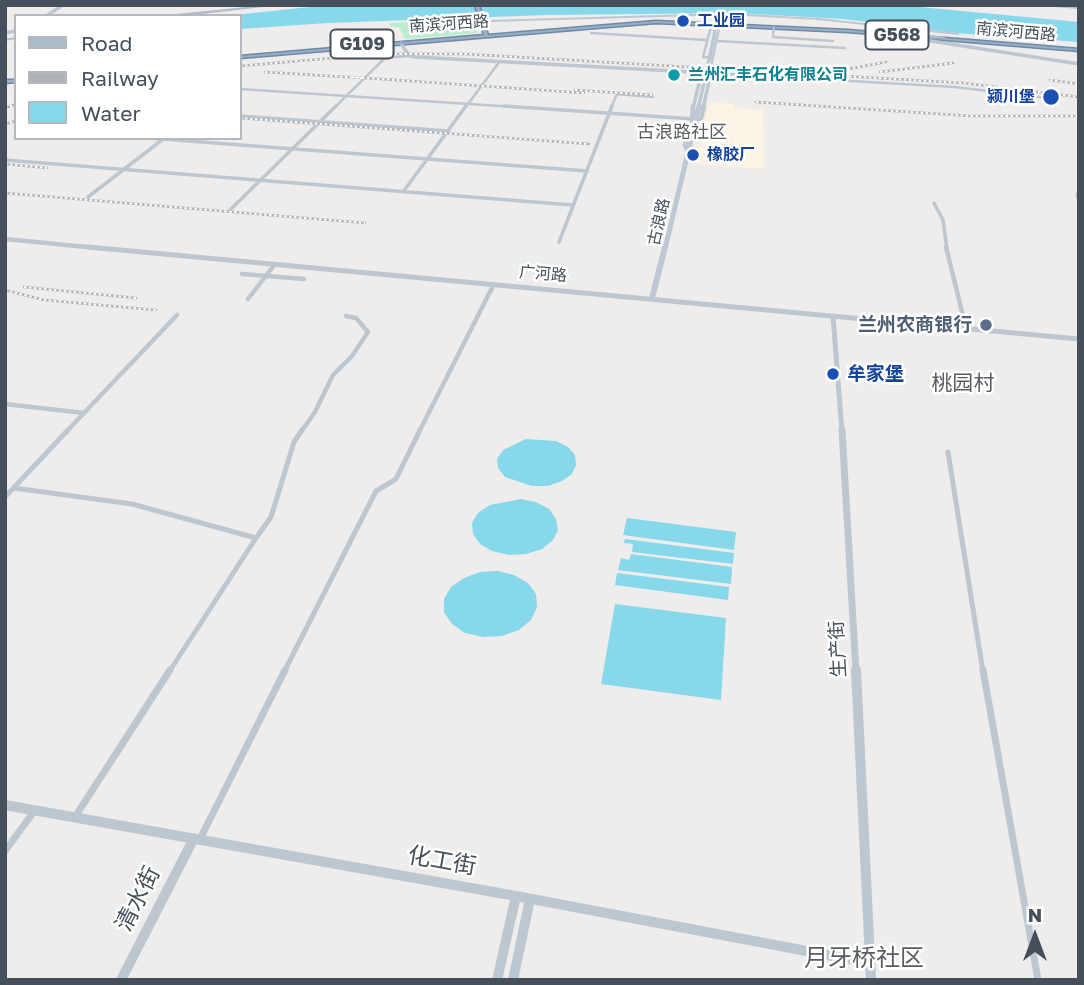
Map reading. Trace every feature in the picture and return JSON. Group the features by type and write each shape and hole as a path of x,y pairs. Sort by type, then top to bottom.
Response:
{"highway":[{"path":"477,5 486,21 486,35"},
{"name":"南滨河西路","path":"242,56 644,22 903,35 1079,50"},
{"name":"南滨河西路","path":"716,24 903,35 1079,50"},
{"name":"G109","path":"401,43 486,35"},
{"name":"南滨河西路","path":"242,56 401,43"}],"main road":[{"path":"178,14 279,5"},
{"path":"1042,5 1079,8"},
{"path":"1058,5 1079,8"},
{"path":"185,14 207,11"},
{"name":"古浪路","path":"652,298 715,39 716,24"}],"street":[{"path":"486,21 729,14 818,19 958,34"},
{"path":"713,58 703,57 706,40 716,24"},
{"path":"774,27 772,39 833,41"},
{"path":"887,32 944,38"},
{"path":"592,33 706,40"},
{"path":"903,35 1079,64"},
{"path":"711,66 715,39 845,48"},
{"path":"401,43 409,55"},
{"path":"230,210 385,58 409,55 955,87 1056,99"},
{"path":"403,192 500,61"},
{"name":"古浪路","path":"702,72 690,117 695,119 701,118 711,73"},
{"path":"242,89 695,119"},
{"path":"559,242 617,94 653,97"},
{"path":"242,116 449,131"},
{"path":"88,197 163,140"},
{"path":"177,140 587,171"},
{"path":"5,160 572,205"},
{"path":"1077,194 1079,201"},
{"path":"934,203 943,220 943,233 966,328"},
{"name":"广河路","path":"5,239 1079,339"},
{"path":"248,299 275,264"},
{"path":"242,274 304,279"},
{"path":"197,839 376,491 396,479 450,366 494,284"},
{"path":"5,497 177,315"},
{"path":"75,817 271,517 294,442 315,412 333,375 352,356 368,332 356,318 346,316"},
{"name":"生产街","path":"833,316 848,516 871,980"},
{"path":"5,404 84,413"},
{"path":"948,452 992,727 1038,980"},
{"path":"14,488 132,504 256,538"},
{"name":"化工街","path":"5,805 516,896 870,963"},
{"path":"5,851 36,810"},
{"name":"清水街","path":"121,980 197,839"},
{"path":"497,980 516,896"},
{"path":"513,980 530,899"}],"shaded area":[{"path":"709,102 734,104 735,108 763,110 764,169 695,164"}],"green space":[{"path":"474,20 477,33 405,39 399,27 391,27 389,23"}],"water":[{"path":"328,5 909,6 1079,22 1079,42 956,33 843,19 735,13 547,15 242,29 242,14"},
{"path":"526,439 556,441 568,447 575,455 576,465 572,474 548,486 532,486 505,477 498,468 497,459 503,450"},
{"path":"521,499 536,502 549,509 556,519 558,530 553,540 542,549 509,555 492,551 480,544 473,534 472,523 478,513 490,505"},
{"path":"627,518 736,532 734,550 623,535"},
{"path":"625,539 734,553 733,564 632,552 633,544 624,543"},
{"path":"631,554 732,567 731,584 618,570 621,558 629,560"},
{"path":"498,571 514,575 528,583 536,594 537,607 531,620 519,630 502,636 483,637 465,633 452,624 444,612 444,599 451,587 464,578 480,572"},
{"path":"617,573 729,587 728,600 615,585"},
{"path":"615,604 726,618 721,700 601,684"}],"railway":[{"path":"242,66 380,54 465,54 963,83 1079,97"},
{"path":"843,70 886,62"},
{"path":"880,72 953,63"},
{"path":"265,72 362,78"},
{"path":"352,77 584,93"},
{"path":"1050,80 1079,84"},
{"path":"575,90 652,95"},
{"path":"756,102 971,116 1074,116"},
{"path":"5,108 14,105"},
{"path":"242,118 589,144"},
{"path":"5,124 14,122"},
{"path":"5,164 47,168"},
{"path":"5,193 365,223"},
{"path":"24,287 136,298"},
{"path":"5,290 44,300 156,310"}],"place":[{"name":"工业园","path":"683,21"},
{"name":"兰州汇丰石化有限公司","path":"674,75"},
{"name":"颍川堡","path":"1051,97"},
{"name":"橡胶厂","path":"693,155"},
{"name":"兰州农商银行","path":"986,325"},
{"name":"牟家堡","path":"833,374"}],"district":[{"name":"古浪路社区","path":"682,132"},
{"name":"桃园村","path":"963,383"},
{"name":"月牙桥社区","path":"864,958"}]}
